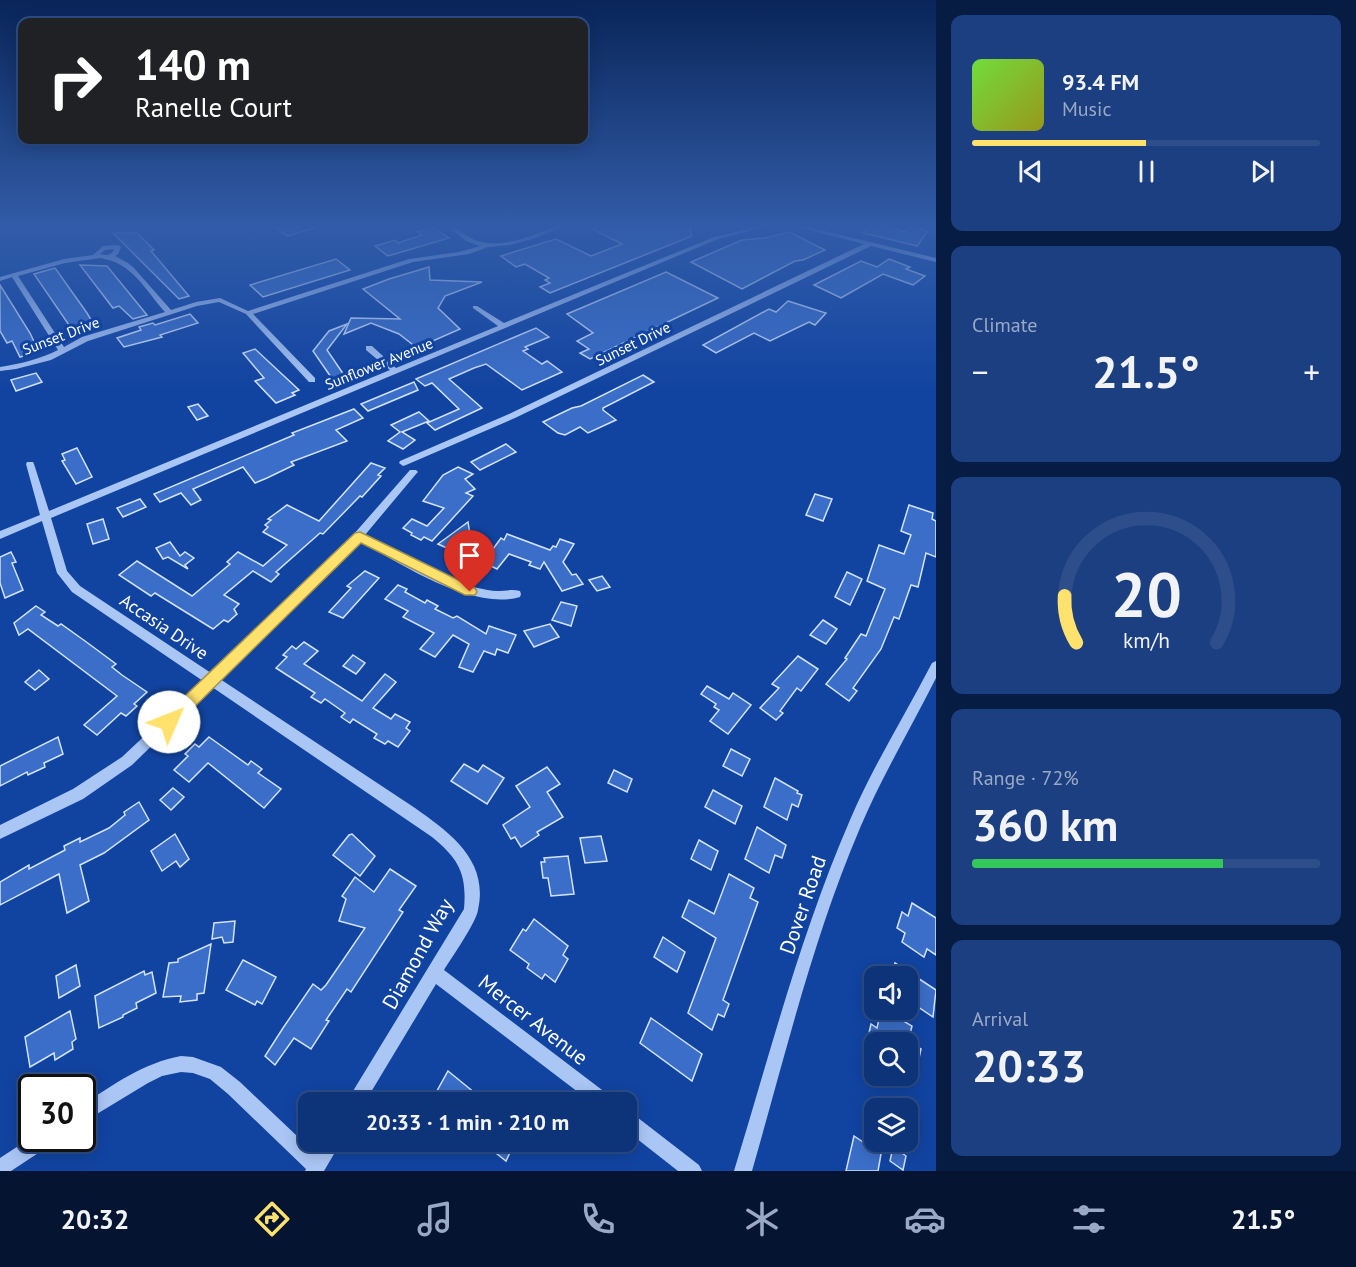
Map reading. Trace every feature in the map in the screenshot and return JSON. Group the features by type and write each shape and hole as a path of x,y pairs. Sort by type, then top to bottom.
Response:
{"street":[{"path":"17,280 63,351"},
{"path":"139,280 169,312"},
{"path":"248,313 351,280"},
{"name":"Sunflower Avenue","path":"0,535 617,280"},
{"name":"Sunset Drive","path":"403,463 512,417 796,280"},
{"name":"Sunset Drive","path":"0,369 16,367 63,351 85,339 169,312 220,300 248,313 312,380"},
{"path":"475,307 504,327"},
{"path":"369,348 396,372"},
{"name":"Accasia Drive","path":"30,464 66,580 374,789"},
{"path":"0,832 78,794 140,750 360,537 413,472"},
{"path":"360,537 463,589 488,594 516,594"},
{"name":"Dover Road","path":"743,1171 801,976 837,868 878,775 932,685 936,666"},
{"name":"Diamond Way","path":"362,1092 471,911 473,896 471,877 462,856 450,841 374,789"},
{"name":"Mercer Avenue","path":"435,973 591,1092"},
{"path":"96,1106 142,1077 161,1068 181,1064 193,1065 215,1073 234,1088 316,1169 326,1152"},
{"path":"637,1128 693,1171"},
{"path":"0,1168 25,1152"}],"building":[{"path":"38,280 63,280 94,325 73,331"},
{"path":"91,280 118,280 147,315 133,319 119,306 113,308"},
{"path":"160,280 175,280 189,296 179,299"},
{"path":"268,280 319,280 263,297 250,285"},
{"path":"387,280 482,282 445,296 438,308 460,329 417,348 399,334 371,323 344,334 351,318 400,319 363,289"},
{"path":"545,280 583,280 550,293 540,287 550,283"},
{"path":"648,280 681,280 718,298 590,359 580,353 589,349 577,341 593,333 567,314"},
{"path":"724,280 760,280 742,289"},
{"path":"824,280 873,280 841,298 814,285"},
{"path":"898,280 920,280 913,285"},
{"path":"0,285 30,333 37,352 20,357 12,341 7,343 0,331"},
{"path":"788,301 826,313 815,325 809,322 770,341 754,333 716,353 703,345 769,309 776,312"},
{"path":"190,314 198,323 160,335 162,337 124,347 117,338 141,330 139,327 153,323 155,325"},
{"path":"347,324 327,350 344,375 333,380 313,351 329,331"},
{"path":"536,328 549,337 525,347 528,349 523,351 542,364 547,361 562,372 522,390 486,364 474,368 449,379 482,408 435,430 427,423 459,409 432,383 425,386 416,379"},
{"path":"255,349 299,390 292,393 295,395 276,403 255,381 264,378 243,353"},
{"path":"36,373 42,382 16,391 11,380"},
{"path":"643,375 654,382 603,408 616,420 588,433 580,427 565,435 558,433 543,422 581,406"},
{"path":"414,382 418,390 368,411 361,404"},
{"path":"198,404 208,416 197,420 188,407"},
{"path":"354,409 363,418 336,430 347,441 291,462 294,465 267,478 255,483 243,467 193,489 201,500 191,505 181,493 160,502 154,494 294,435 292,433"},
{"path":"419,412 429,421 402,432 415,440 403,449 388,441 400,432 391,425"},
{"path":"506,444 516,452 480,470 471,462"},
{"path":"77,448 92,477 76,484 62,461 65,460 62,454"},
{"path":"371,463 385,468 378,475 381,476 362,497 360,496 323,534 320,533 276,572 279,574 271,582 253,571 224,595 239,604 234,609 237,614 228,622 224,620 213,629 155,593 151,596 119,575 137,561 192,596 230,564 227,562 238,552 263,566 287,545 263,532 268,527 265,525 271,520 268,519 287,505 319,521"},
{"path":"458,467 473,474 465,479 475,489 466,493 473,496 432,541 424,537 421,540 411,535 412,533 403,528 412,519 427,526 444,508 423,501 443,475"},
{"path":"815,494 832,499 823,521 806,515"},
{"path":"140,499 146,507 123,517 117,508"},
{"path":"909,505 933,513 932,519 936,521 936,557 926,553 918,587 911,585 899,619 894,617 881,649 853,688 857,691 849,701 826,684 847,659 845,658 861,634 866,636 885,589 867,581 879,545 904,554 911,535 901,531"},
{"path":"103,519 109,539 93,544 87,524"},
{"path":"468,522 471,540 493,549 501,538 504,540 507,534 550,550 553,546 556,547 560,539 574,544 563,562 572,575 576,574 583,584 562,591 544,562 540,569 529,565 531,562 509,554 497,569 487,564 484,569 473,564 475,561 438,544"},
{"path":"170,542 180,556 185,552 194,558 185,565 188,569 168,557 163,559 156,548"},
{"path":"11,552 16,562 12,563 23,590 5,598 0,583 0,557"},
{"path":"365,571 379,578 343,618 329,612 351,588 347,586"},
{"path":"847,572 862,579 850,605 835,597"},
{"path":"602,576 610,587 597,591 589,580"},
{"path":"398,585 407,589 405,592 425,603 427,600 438,606 435,609 453,618 457,616 486,634 489,626 516,635 508,653 497,649 495,655 484,651 473,672 459,667 469,644 453,635 435,657 420,649 434,633 403,617 408,611 385,599"},
{"path":"561,602 577,606 571,626 552,620"},
{"path":"36,606 45,612 41,615 58,626 61,624 85,641 116,664 112,667 147,692 134,704 137,706 126,716 121,713 97,735 84,725 117,696 28,629 19,635 14,623"},
{"path":"823,620 837,629 826,644 810,635"},
{"path":"550,624 559,637 534,647 524,631"},
{"path":"304,642 318,651 304,664 362,701 385,674 396,682 373,708 391,719 395,714 410,722 406,728 410,731 398,747 388,741 385,744 374,738 377,734 353,719 350,723 341,717 345,713 325,699 321,703 311,697 315,693 276,668 287,657 283,655 292,646 296,649"},
{"path":"353,655 365,663 356,674 343,666"},
{"path":"798,656 818,669 801,691 797,688 780,711 783,713 776,720 760,708 779,688 772,684"},
{"path":"39,670 49,679 35,690 25,682"},
{"path":"707,686 729,699 733,693 751,705 728,734 710,721 719,710 714,707 716,704 701,694"},
{"path":"58,737 63,754 44,763 45,767 28,775 27,772 0,786 0,766"},
{"path":"209,737 248,765 251,761 262,769 258,773 281,789 264,808 208,763 189,782 174,770 188,756 185,754 195,744 199,747"},
{"path":"731,749 750,759 742,776 723,766"},
{"path":"464,764 478,772 483,765 504,778 487,804 451,781"},
{"path":"547,767 560,784 547,792 563,817 537,832 539,835 521,847 515,837 511,839 503,825 530,807 516,786"},
{"path":"614,770 632,779 627,792 608,783"},
{"path":"775,778 802,795 798,807 792,804 787,820 764,807"},
{"path":"173,788 184,797 171,810 160,800"},
{"path":"713,790 742,806 735,824 705,807"},
{"path":"139,802 149,820 104,853 80,865 89,901 67,913 59,874 0,905 0,882 29,865 29,869 65,850 64,846 80,838 80,842 109,828 125,815 124,812"},
{"path":"757,827 786,845 782,858 775,855 769,873 745,859"},
{"path":"175,834 189,859 180,867 176,861 162,871 151,851"},
{"path":"352,834 375,856 360,876 333,855"},
{"path":"601,836 607,861 585,863 580,838"},
{"path":"699,840 718,851 711,870 691,859"},
{"path":"568,856 574,894 551,896 548,878 543,878 541,862 545,862 544,858"},
{"path":"390,869 416,886 399,910 403,912 351,992 347,989 326,1020 329,1021 311,1049 294,1038 275,1065 265,1056 283,1028 313,984 321,990 326,985 365,928 339,921 346,899 342,896 355,877 374,892"},
{"path":"729,874 754,888 750,898 758,902 723,1000 729,1004 724,1017 718,1014 712,1030 688,1013 716,938 682,917 689,900 714,914"},
{"path":"912,903 936,918 936,955 927,949 924,957 902,942 905,933 897,928 902,912 908,916"},
{"path":"534,919 568,946 563,955 568,959 555,982 545,974 542,979 527,968 529,964 510,950 523,929 526,931"},
{"path":"235,921 233,942 224,943 222,937 212,939 214,923"},
{"path":"663,937 685,952 677,972 654,957"},
{"path":"211,944 204,993 197,994 197,1000 180,1002 181,996 163,997 169,963 178,962 178,959"},
{"path":"243,960 276,977 262,1004 257,1001 255,1005 226,990"},
{"path":"76,965 80,986 59,998 56,976"},
{"path":"144,971 145,975 152,972 156,993 136,1003 137,1008 123,1017 99,1028 95,996"},
{"path":"918,978 936,990 933,1017 918,1007"},
{"path":"70,1011 76,1039 72,1042 73,1049 55,1060 54,1053 30,1067 25,1037"},
{"path":"651,1018 702,1054 692,1081 640,1043"},
{"path":"879,1020 902,1020 912,1026 910,1032 869,1032 871,1024 877,1028"},
{"path":"918,1047 921,1049 918,1063"},
{"path":"448,1071 474,1092 436,1092"},
{"path":"854,1136 864,1143 864,1152 881,1154 878,1171 846,1171"},
{"path":"495,1152 510,1152 506,1161"},
{"path":"892,1152 900,1152 906,1156 903,1170 890,1161"}],"route":[{"path":"169,722 360,537 470,592"}]}
